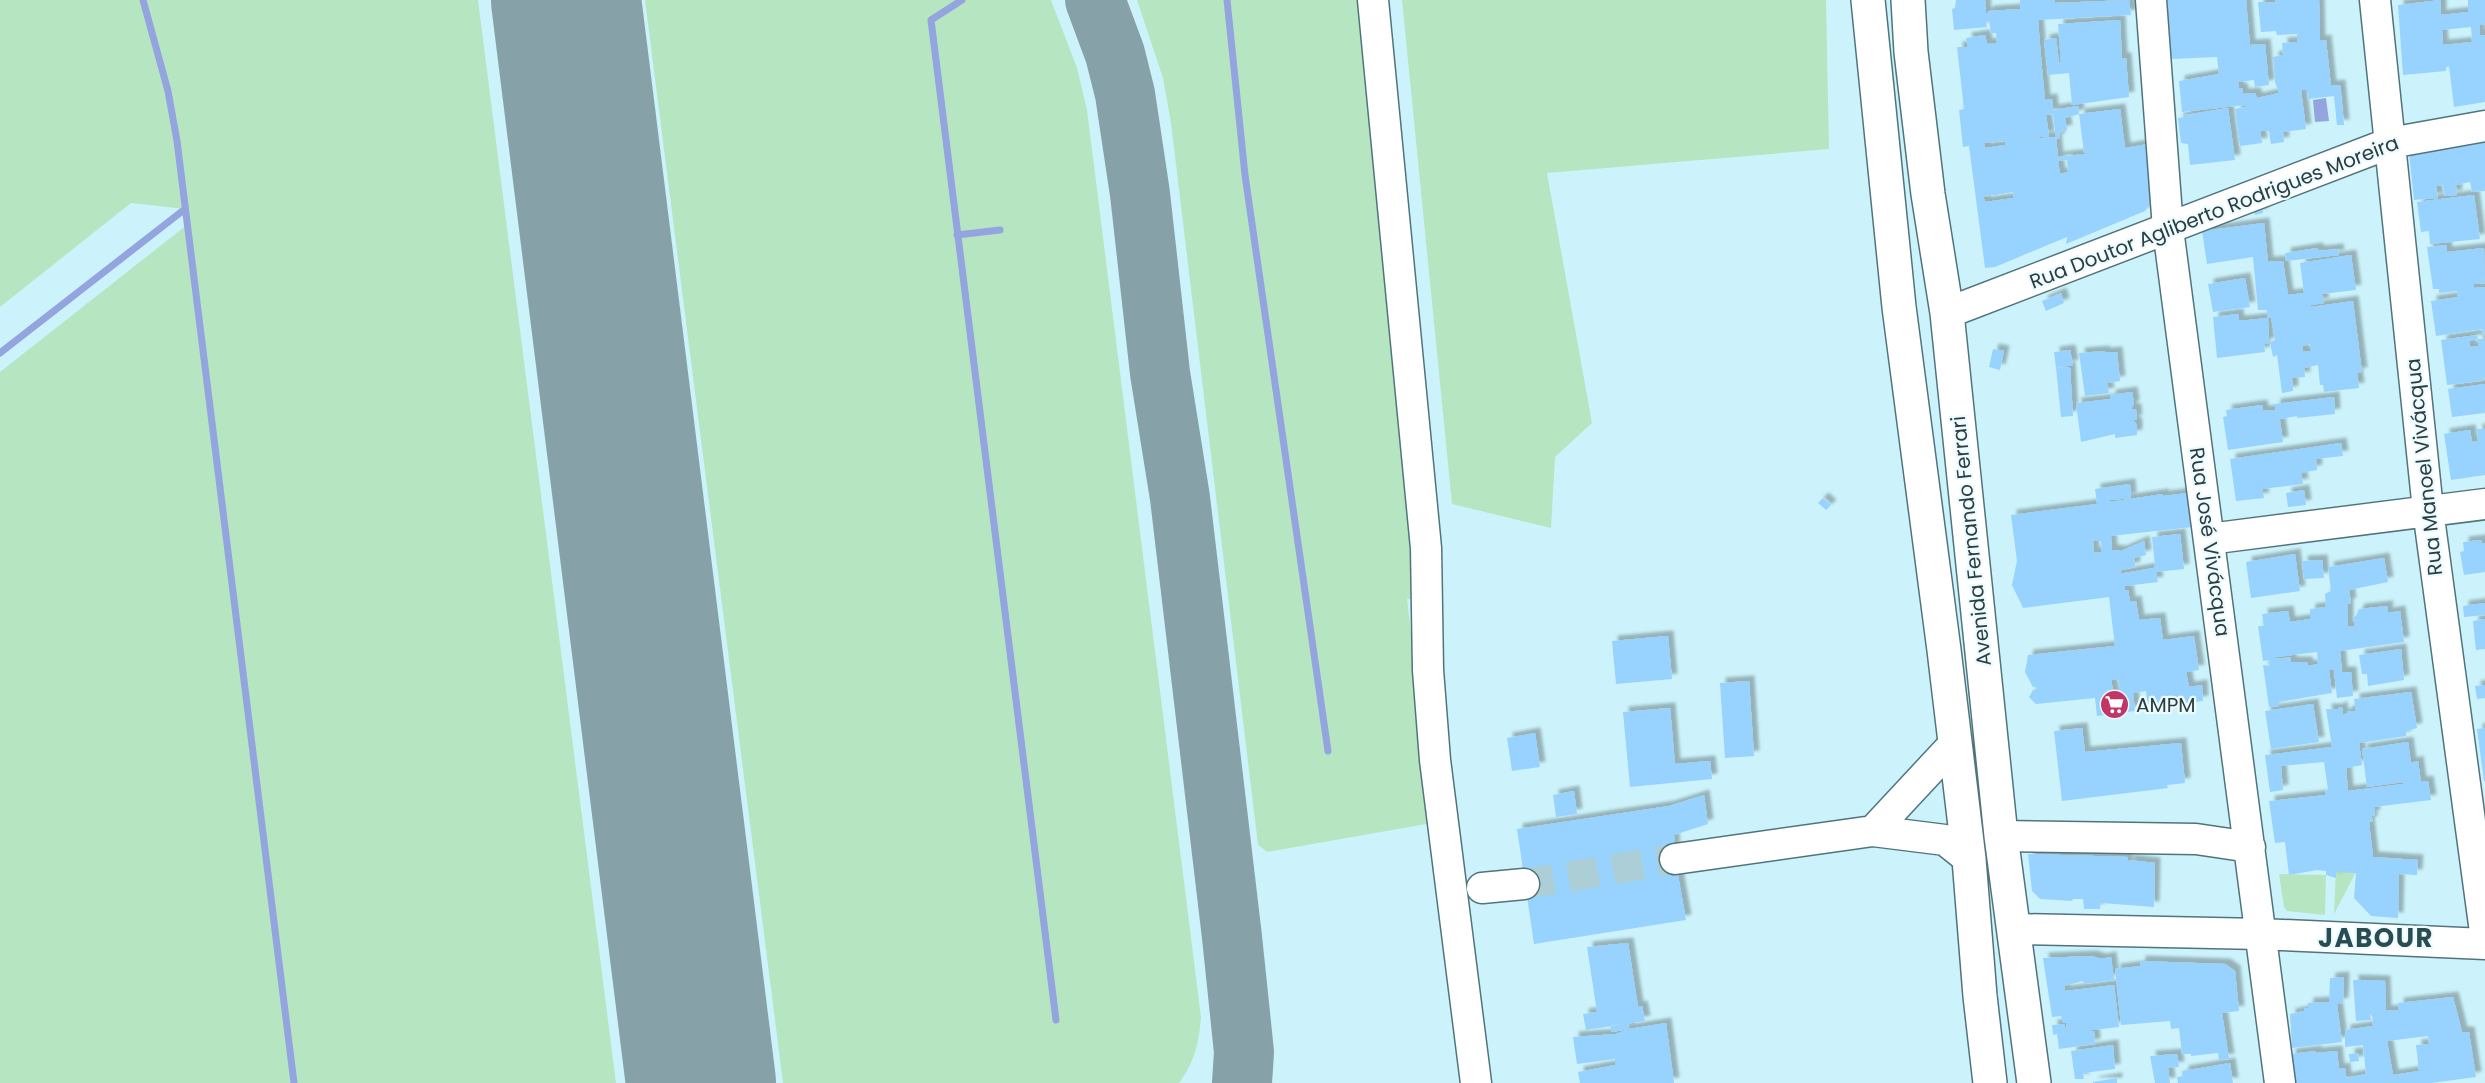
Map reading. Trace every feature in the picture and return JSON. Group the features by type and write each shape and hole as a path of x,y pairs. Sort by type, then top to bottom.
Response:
{"main road":[{"name":"Avenida Fernando Ferrari","path":"1868,0 1893,252 1969,859 1980,996 1990,1083"},
{"name":"Avenida Fernando Ferrari","path":"1908,0 1911,52 1928,194 1947,313 2001,836 2034,1083"},
{"path":"1909,371 1947,313"},
{"path":"1969,859 1998,914 2014,929"}],"street":[{"path":"1373,0 1426,548 1428,670 1435,760 1476,1083"},
{"name":"Rua José Vivácqua","path":"2151,0 2168,229 2280,1083"},
{"name":"Rua Manoel Vivácqua","path":"2375,0 2427,510 2485,932"},
{"name":"Rua Doutor Agliberto Rodrigues Moreira","path":"1947,313 2390,143 2485,126"},
{"path":"2209,539 2485,504"},
{"path":"1874,831 1955,743"},
{"path":"1676,859 1874,831 1945,840 1969,859"},
{"path":"2001,836 2196,839 2250,847"},
{"path":"1482,888 1524,884"},
{"path":"2014,929 2261,934 2485,944"}],"green space":[{"path":"0,0 478,0 616,1083 0,1083 0,372 188,224 185,209 131,203 0,307"},
{"path":"645,0 1051,0 1077,68 1087,110 1201,1017 1195,1052 1179,1083 783,1083"},
{"path":"1137,0 1384,0 1429,609 1407,598 1432,823 1267,852 1258,845 1171,123 1163,78"},
{"path":"1402,0 1826,0 1829,149 1547,173 1592,423 1555,457 1551,528 1452,504"},
{"path":"2336,870 2356,872 2334,914"},
{"path":"2279,874 2326,875 2325,915 2287,911 2284,907"}],"water":[{"path":"2326,98 2329,121 2315,122 2313,100"}],"building":[{"path":"1956,0 1985,0 1986,14 1989,11 2020,9 2020,0 2055,0 2055,3 2129,0 2131,15 2038,20 2045,100 2052,99 2053,110 2078,106 2079,114 2120,109 2125,148 2148,144 2155,199 2145,211 2066,244 2067,237 1995,267 1985,268 1969,146 1963,147 1959,110 1964,109 1957,47 1968,47 1966,38 1985,35 1987,44 1997,43 1996,33 1991,33 1989,21 1986,22 1987,27 1954,30 1952,9 1955,8","holes":["2053,114 2056,137 2014,140 2049,136 2046,115","2079,114 2084,153 2110,151 2058,157 2056,139 2060,138 2059,132 2067,130 2065,118","2005,141 2005,145 1985,148 1984,143","2067,160 2068,172 2060,174 2058,161","2013,192 2014,198 1985,202 1983,197"]},
{"path":"2165,0 2246,0 2250,45 2265,44 2269,85 2255,87 2254,80 2238,82 2243,94 2255,93 2257,98 2279,93 2275,82 2273,57 2283,55 2282,43 2297,42 2297,34 2277,35 2276,31 2261,32 2258,2 2319,0 2320,41 2326,40 2331,86 2340,85 2344,125 2337,125 2334,96 2308,99 2307,90 2301,90 2306,129 2283,132 2284,142 2271,144 2269,131 2260,131 2262,143 2240,146 2235,109 2245,107 2245,105 2182,112 2179,81 2219,74 2217,57 2170,59"},
{"path":"2441,0 2441,15 2468,12 2468,0 2485,0 2485,25 2479,25 2480,35 2485,35 2485,102 2454,107 2449,66 2446,67 2446,71 2403,75 2398,5","holes":["2471,27 2472,42 2443,45 2442,30"]},
{"path":"2120,20 2122,58 2126,58 2129,97 2072,105 2069,73 2048,75 2044,40 2056,38 2061,63 2058,24"},
{"path":"2228,108 2235,160 2190,165 2188,144 2181,143 2178,118"},
{"path":"2459,138 2460,146 2485,143 2485,191 2472,192 2470,182 2456,185 2457,195 2445,196 2443,185 2436,186 2438,198 2414,200 2409,153 2447,148 2446,140"},
{"path":"2474,195 2480,239 2430,244 2429,231 2421,232 2417,202"},
{"path":"2262,205 2263,213 2255,215 2253,208"},
{"path":"2264,223 2268,262 2283,261 2288,295 2304,293 2300,263 2351,255 2356,290 2322,294 2324,303 2311,305 2311,307 2353,301 2362,373 2357,373 2359,388 2324,392 2323,385 2320,385 2318,365 2304,368 2305,377 2292,378 2293,391 2282,393 2277,355 2273,357 2270,342 2275,340 2271,317 2267,318 2267,310 2258,310 2253,257 2207,264 2202,231","holes":["2310,344 2311,351 2303,352 2303,346"]},
{"path":"2446,245 2447,252 2484,248 2485,283 2474,284 2474,288 2485,287 2485,336 2482,329 2436,336 2431,301 2458,297 2457,291 2439,293 2439,289 2433,289 2427,247"},
{"path":"2317,248 2319,251 2338,249 2339,255 2286,261 2285,253"},
{"path":"2245,278 2250,307 2213,312 2208,284"},
{"path":"2061,293 2064,303 2046,311 2042,301"},
{"path":"2238,314 2239,321 2268,318 2269,343 2264,344 2265,352 2217,358 2213,317"},
{"path":"2477,335 2478,339 2485,339 2485,378 2481,381 2447,385 2441,340","holes":["2477,339 2479,346 2470,347 2469,341"]},
{"path":"1993,349 2004,351 2000,370 1989,367"},
{"path":"2070,350 2073,365 2056,368 2054,352"},
{"path":"2105,351 2104,353 2117,352 2120,381 2107,383 2109,393 2085,396 2079,353"},
{"path":"2070,367 2073,416 2061,417 2056,368"},
{"path":"2485,384 2485,413 2452,417 2448,389"},
{"path":"2132,392 2134,404 2131,409 2136,409 2137,420 2133,420 2137,425 2137,435 2115,438 2115,434 2081,442 2076,403 2111,399 2110,395"},
{"path":"2334,397 2335,414 2297,418 2297,416 2276,420 2280,421 2283,442 2228,450 2223,417 2227,416 2226,410 2262,405 2263,411 2275,410 2275,404"},
{"path":"2477,429 2485,429 2485,475 2451,480 2444,434 2470,430 2472,442 2478,441"},
{"path":"2341,443 2343,456 2316,459 2317,470 2301,473 2303,484 2262,489 2264,498 2236,501 2230,459"},
{"path":"2130,484 2131,498 2110,500 2110,502 2163,494 2163,496 2188,493 2192,527 2111,536 2112,550 2121,551 2144,541 2146,555 2134,558 2135,567 2122,570 2119,574 2153,568 2155,566 2152,537 2180,534 2184,569 2156,572 2158,582 2125,586 2125,590 2128,590 2130,602 2136,601 2139,620 2160,618 2163,640 2194,636 2199,670 2186,672 2189,687 2202,685 2203,701 2148,708 2146,691 2133,693 2135,711 2097,716 2095,698 2036,704 2029,697 2033,690 2038,690 2033,687 2025,672 2028,655 2115,646 2109,597 2023,608 2012,585 2017,561 2011,515 2097,504 2095,489","holes":["2093,541 2101,541 2102,552 2094,553","2111,680 2119,680 2119,698 2114,695"]},
{"path":"2304,490 2306,505 2288,507 2286,493"},
{"path":"1823,498 1831,505 1826,510 1818,503"},
{"path":"2481,540 2485,543 2485,572 2464,575 2460,552 2464,551 2463,542"},
{"path":"2295,554 2300,591 2251,598 2246,562"},
{"path":"2384,558 2388,582 2349,590 2351,603 2348,604 2348,627 2355,626 2353,617 2359,609 2388,606 2387,613 2400,611 2404,642 2340,651 2342,672 2351,672 2353,696 2337,698 2334,670 2329,670 2332,693 2279,702 2279,706 2269,707 2263,665 2270,666 2269,660 2263,661 2258,626 2264,626 2262,614 2288,611 2290,622 2310,619 2310,609 2326,607 2325,594 2331,591 2328,567","holes":["2317,652 2318,664 2308,666 2307,662 2291,662 2291,657 2276,659 2276,657"]},
{"path":"2322,560 2324,578 2304,579 2302,561"},
{"path":"2485,603 2485,615 2464,617 2463,606"},
{"path":"2485,619 2485,649 2476,650 2473,621"},
{"path":"1668,636 1672,679 1616,684 1612,641"},
{"path":"2401,649 2404,680 2368,686 2367,674 2362,674 2359,655"},
{"path":"1749,681 1754,756 1725,758 1720,683"},
{"path":"2485,685 2485,698 2477,699 2475,686"},
{"path":"2411,692 2417,728 2406,731 2406,736 2359,743 2362,765 2346,768 2348,791 2403,784 2403,782 2367,787 2362,749 2408,742 2411,763 2418,761 2421,782 2428,781 2431,800 2374,807 2375,815 2371,816 2373,821 2369,822 2373,857 2418,860 2417,875 2399,874 2398,918 2371,916 2354,898 2356,873 2336,872 2336,878 2326,875 2326,871 2317,870 2289,875 2285,842 2275,843 2269,801 2326,795 2325,791 2328,790 2324,762 2281,766 2283,790 2270,792 2265,755 2332,747 2326,709 2342,707 2343,715 2347,711 2356,711 2354,699"},
{"path":"2313,704 2319,742 2271,749 2265,711"},
{"path":"1670,708 1675,764 1710,761 1712,779 1630,787 1623,712"},
{"path":"2082,728 2085,752 2181,743 2185,783 2167,785 2168,788 2062,801 2054,731"},
{"path":"2485,728 2485,781 2484,781 2477,729"},
{"path":"1535,733 1540,767 1512,771 1507,738"},
{"path":"1574,791 1577,814 1556,817 1553,795"},
{"path":"1704,795 1708,824 1674,835 1675,859 1686,920 1534,944 1517,829 1669,806"},
{"path":"2028,854 2128,857 2127,873 2129,860 2155,863 2154,907 2102,903 2101,900 2100,909 2084,909 2083,899 2072,901 2040,899 2032,891"},
{"path":"1628,943 1638,1007 1642,1006 1645,1021 1586,1030 1583,1014 1597,1012 1587,947"},
{"path":"2091,956 2101,959 2111,957 2114,980 2084,984 2083,981 2064,986 2065,991 2114,985 2119,1027 2084,1031 2094,1031 2095,1044 2059,1049 2057,1034 2053,1035 2052,1025 2064,1024 2067,1033 2066,1023 2063,1023 2061,1016 2052,1017 2043,958"},
{"path":"2140,961 2225,964 2235,971 2239,1011 2222,1013 2229,1059 2219,1060 2218,1053 2191,1056 2191,1054 2182,1054 2179,1028 2171,1029 2170,1021 2121,1025 2115,969 2140,966"},
{"path":"2344,977 2343,1003 2337,1004 2342,1042 2292,1048 2290,1014 2304,1011 2308,1008 2308,1003 2329,1002 2330,978"},
{"path":"2353,980 2385,981 2386,1011 2399,1010 2398,1003 2453,997 2462,1032 2469,1032 2476,1077 2431,1083 2294,1083 2290,1054 2337,1051 2339,1069 2345,1068 2346,1078 2366,1074 2363,1045 2345,1047 2345,1030 2373,1026 2372,1014 2370,1014 2371,1020 2356,1021","holes":["2428,1036 2429,1044 2416,1045 2419,1071 2393,1075 2387,1041"]},
{"path":"1628,1023 1629,1029 1612,1032 1610,1026"},
{"path":"1666,1023 1674,1083 1580,1083 1578,1072 1615,1065 1615,1059 1577,1064 1573,1037 1616,1034 1629,1029"},
{"path":"2113,1045 2115,1069 2083,1073 2084,1079 2075,1079 2071,1051"},
{"path":"2358,1053 2359,1061 2350,1062 2349,1054"},
{"path":"2177,1054 2179,1067 2168,1068 2170,1083 2155,1083 2150,1056"},
{"path":"2230,1063 2233,1083 2178,1083 2177,1077 2183,1076 2183,1071"},
{"path":"2117,1078 2117,1083 2093,1083 2093,1082"}],"waterway":[{"path":"143,0 168,91 177,141 294,1083"},
{"path":"962,0 931,20 1056,1020"},
{"path":"1227,0 1245,175 1328,751"},
{"path":"0,353 185,209"},
{"path":"957,235 1000,230"}],"taxiway":[{"path":"1095,0 1115,54 1125,94 1140,194 1160,373 1180,498 1232,937 1244,1052 1242,1083"}],"runway":[{"path":"566,0 701,1083"}],"tunnel":[{"path":"1524,884 1675,859"}],"place":[{"name":"AMPM","path":"2115,705"}],"district":[{"name":"JABOUR","path":"2376,938"}]}
